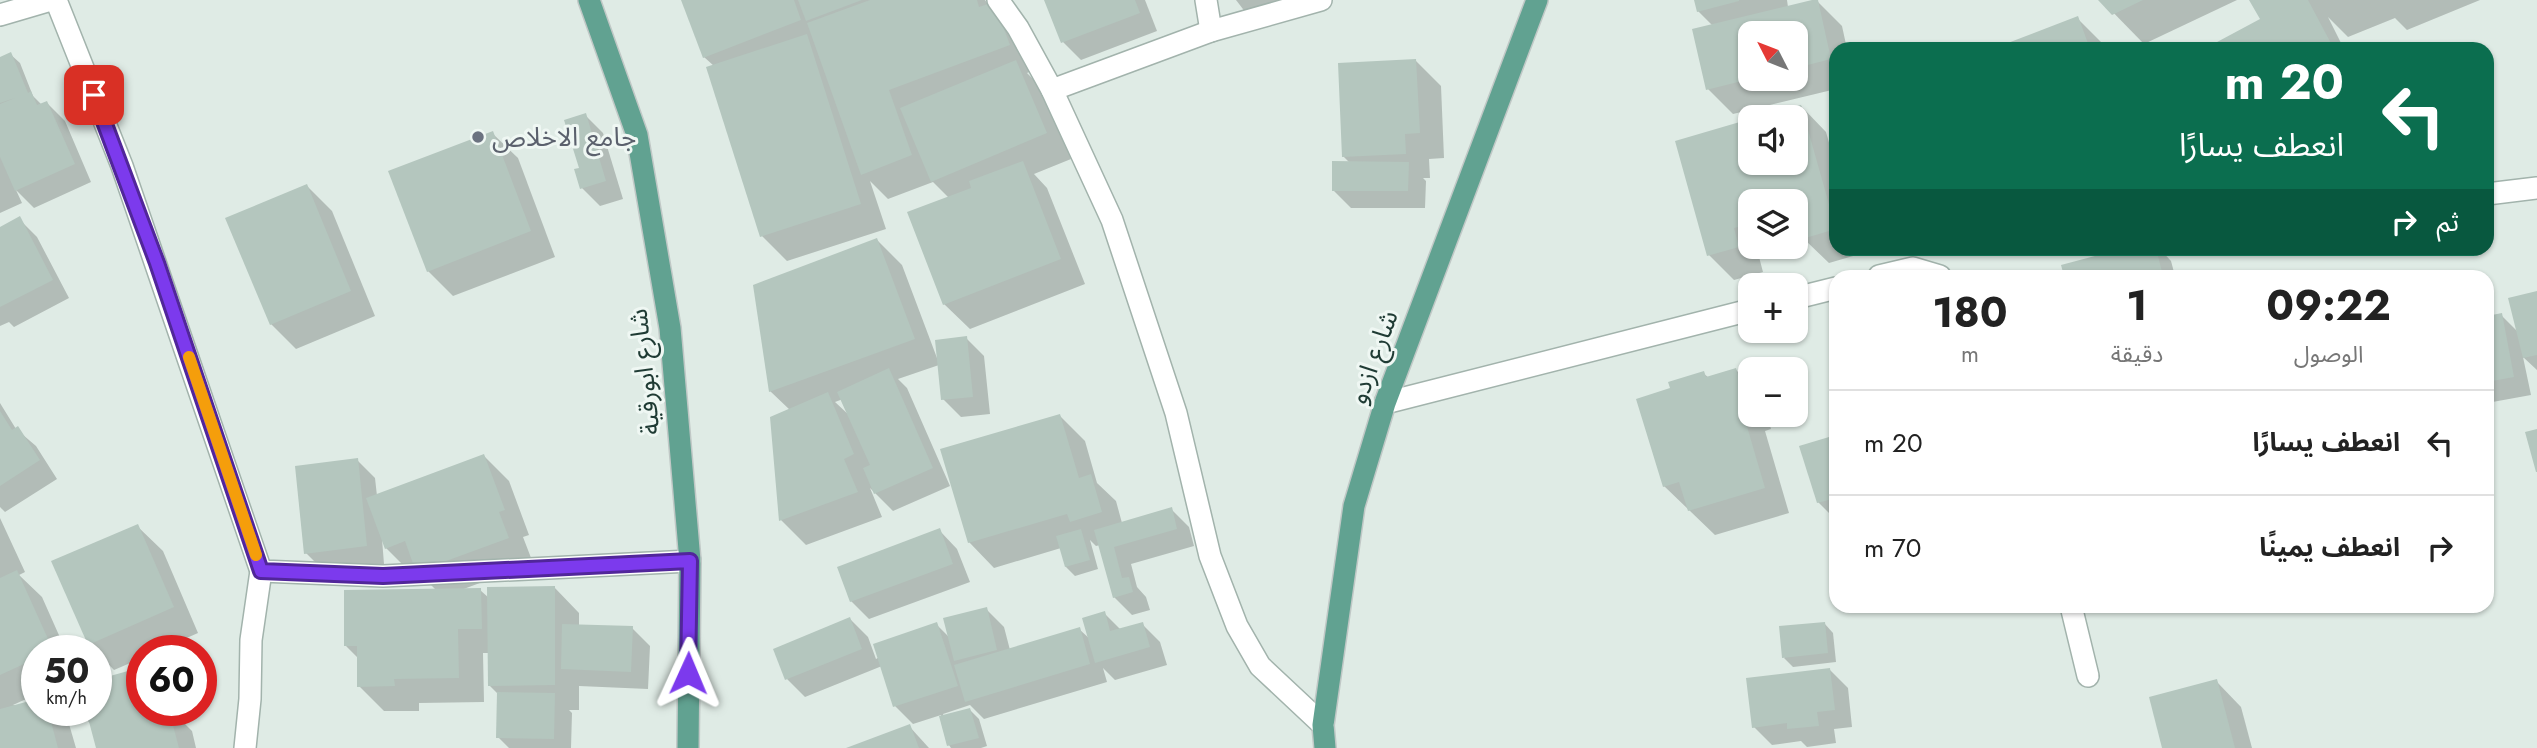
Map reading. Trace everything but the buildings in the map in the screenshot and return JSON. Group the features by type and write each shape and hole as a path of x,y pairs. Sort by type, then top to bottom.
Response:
{"main road":[{"name":"شارع ابورقية","path":"589,0 637,135 670,328 690,561 688,748"},
{"name":"شارع ازدو","path":"1325,748 1323,725 1354,506 1385,404 1537,0"}],"street":[{"path":"0,15 51,0"},
{"path":"57,0 127,178 261,571 251,640 250,699 244,748"},
{"path":"998,0 1018,28 1052,90 1112,220 1176,413 1210,556 1237,626 1260,666 1323,725"},
{"path":"1206,0 1211,31"},
{"path":"1052,90 1211,31 1321,0"},
{"path":"2494,193 2537,188"},
{"path":"1808,295 1829,290"},
{"path":"1385,404 1738,313"},
{"path":"261,571 383,576 690,561"},
{"path":"2073,613 2088,676"}],"slow traffic":[{"path":"189,357 256,555"}],"place":[{"name":"جامع الاخلاص","path":"478,137"}],"route":[{"path":"94,95 165,288 261,571 383,576 690,561 688,673"}]}
